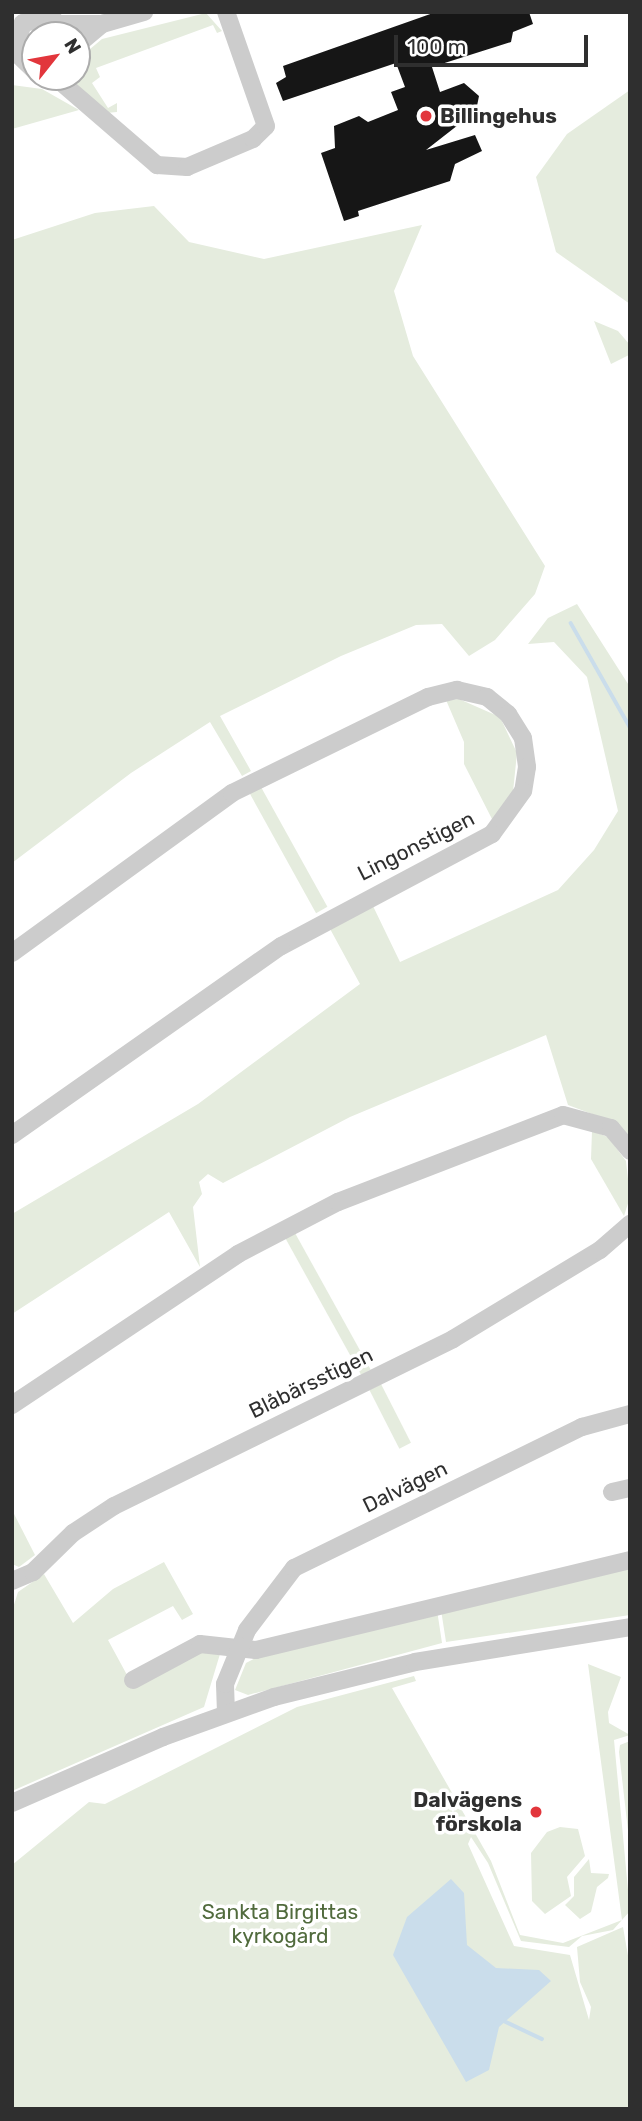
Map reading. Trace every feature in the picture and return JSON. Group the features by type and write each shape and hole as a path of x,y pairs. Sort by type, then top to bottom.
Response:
{"street":[{"path":"91,25 144,12"},
{"path":"71,91 145,156 170,169 253,139 266,126 226,12"},
{"path":"91,33 102,23"},
{"path":"13,42 21,62"},
{"name":"Lingonstigen","path":"12,953 239,789 428,698 457,690 487,698 508,714 523,738 527,767 523,791 492,834 281,946 12,1135"},
{"path":"12,1405 237,1254 360,1193 563,1115 611,1128 630,1151"},
{"name":"Blåbärsstigen","path":"12,1581 33,1572 73,1533 114,1506 429,1352 600,1251 630,1224"},
{"name":"Dalvägen","path":"226,1713 225,1684 256,1612 294,1568 582,1427 630,1414"},
{"path":"612,1492 630,1488"},
{"path":"133,1681 200,1644 257,1650 630,1560"},
{"path":"12,1803 226,1713 369,1671 630,1627"}],"green space":[{"path":"206,13 222,31 217,33 213,25 96,68 100,77 92,83 108,108 117,103 117,112 106,113 82,91 91,91 91,48 102,39"},
{"path":"12,85 21,86 21,91 46,91 79,110 12,129"},
{"path":"630,90 630,304 556,252 536,177 567,134"},
{"path":"154,206 189,242 264,259 422,225 394,291 413,356 545,566 535,594 495,640 469,656 442,624 416,625 341,656 220,716 251,771 242,776 210,722 131,773 12,863 12,240 95,213"},
{"path":"594,321 618,331 630,345 629,355 611,364"},
{"path":"577,604 630,687 630,1139 608,1120 568,1105 546,1035 350,1117 223,1183 208,1174 199,1182 202,1194 193,1207 200,1267 169,1212 12,1314 12,1214 198,1104 360,984 329,927 372,904 400,962 558,890 594,850 618,811 587,677 554,642 528,644 548,618"},
{"path":"459,699 500,717 517,753 513,792 493,821 464,764 464,742 446,700"},
{"path":"261,787 327,907 316,913 250,793"},
{"path":"592,1131 608,1137 626,1161 630,1197 624,1216 591,1159"},
{"path":"295,1233 371,1369 361,1375 285,1238"},
{"path":"381,1384 411,1443 399,1449 369,1390"},
{"path":"12,1510 35,1555 19,1567 12,1564"},
{"path":"164,1562 193,1614 182,1620 173,1606 108,1640 133,1686 202,1649 220,1654 204,1707 12,1791 12,1611 18,1592 44,1574 73,1623 113,1589"},
{"path":"630,1566 630,1615 446,1642 441,1610"},
{"path":"437,1610 442,1643 248,1695 235,1690 246,1663 265,1653"},
{"path":"588,1664 621,1677 608,1712 609,1723 630,1735 614,1740 630,1911 622,1920"},
{"name":"Sankta Birgittas kyrkogård","path":"414,1676 416,1681 392,1688 491,1861 520,1935 563,1943 622,1920 613,1930 582,1936 569,1947 521,1941 488,1863 471,1837 468,1844 514,1946 570,1955 589,2020 591,2007 580,1982 577,1947 623,1927 630,1967 630,2109 12,2109 12,1865 89,1802 105,1804 297,1707"},
{"path":"630,1741 630,1848 619,1752 620,1745"},
{"path":"560,1827 578,1829 585,1856 567,1877 571,1896 545,1914 532,1901 531,1853 547,1832"},
{"path":"589,1859 591,1873 609,1874 597,1887 591,1912 580,1919 565,1905 574,1896 574,1877"}],"water":[{"path":"451,1879 464,1893 467,1945 496,1968 539,1970 551,1981 499,2027 489,2070 466,2082 393,1955 407,1917"}],"building":[{"name":"Billingehus","path":"436,12 529,12 533,24 513,32 511,42 432,67 440,92 464,83 479,96 476,111 426,150 475,135 482,151 455,164 450,181 358,211 359,216 344,221 321,153 335,148 334,126 359,116 368,122 398,110 391,92 405,87 396,63 283,101 276,83 286,77 283,66"}],"waterway":[{"path":"571,623 630,727"},
{"path":"504,2021 542,2039"}],"place":[{"name":"Billingehus","path":"426,116"},
{"name":"Dalvägens förskola","path":"536,1812"}]}
